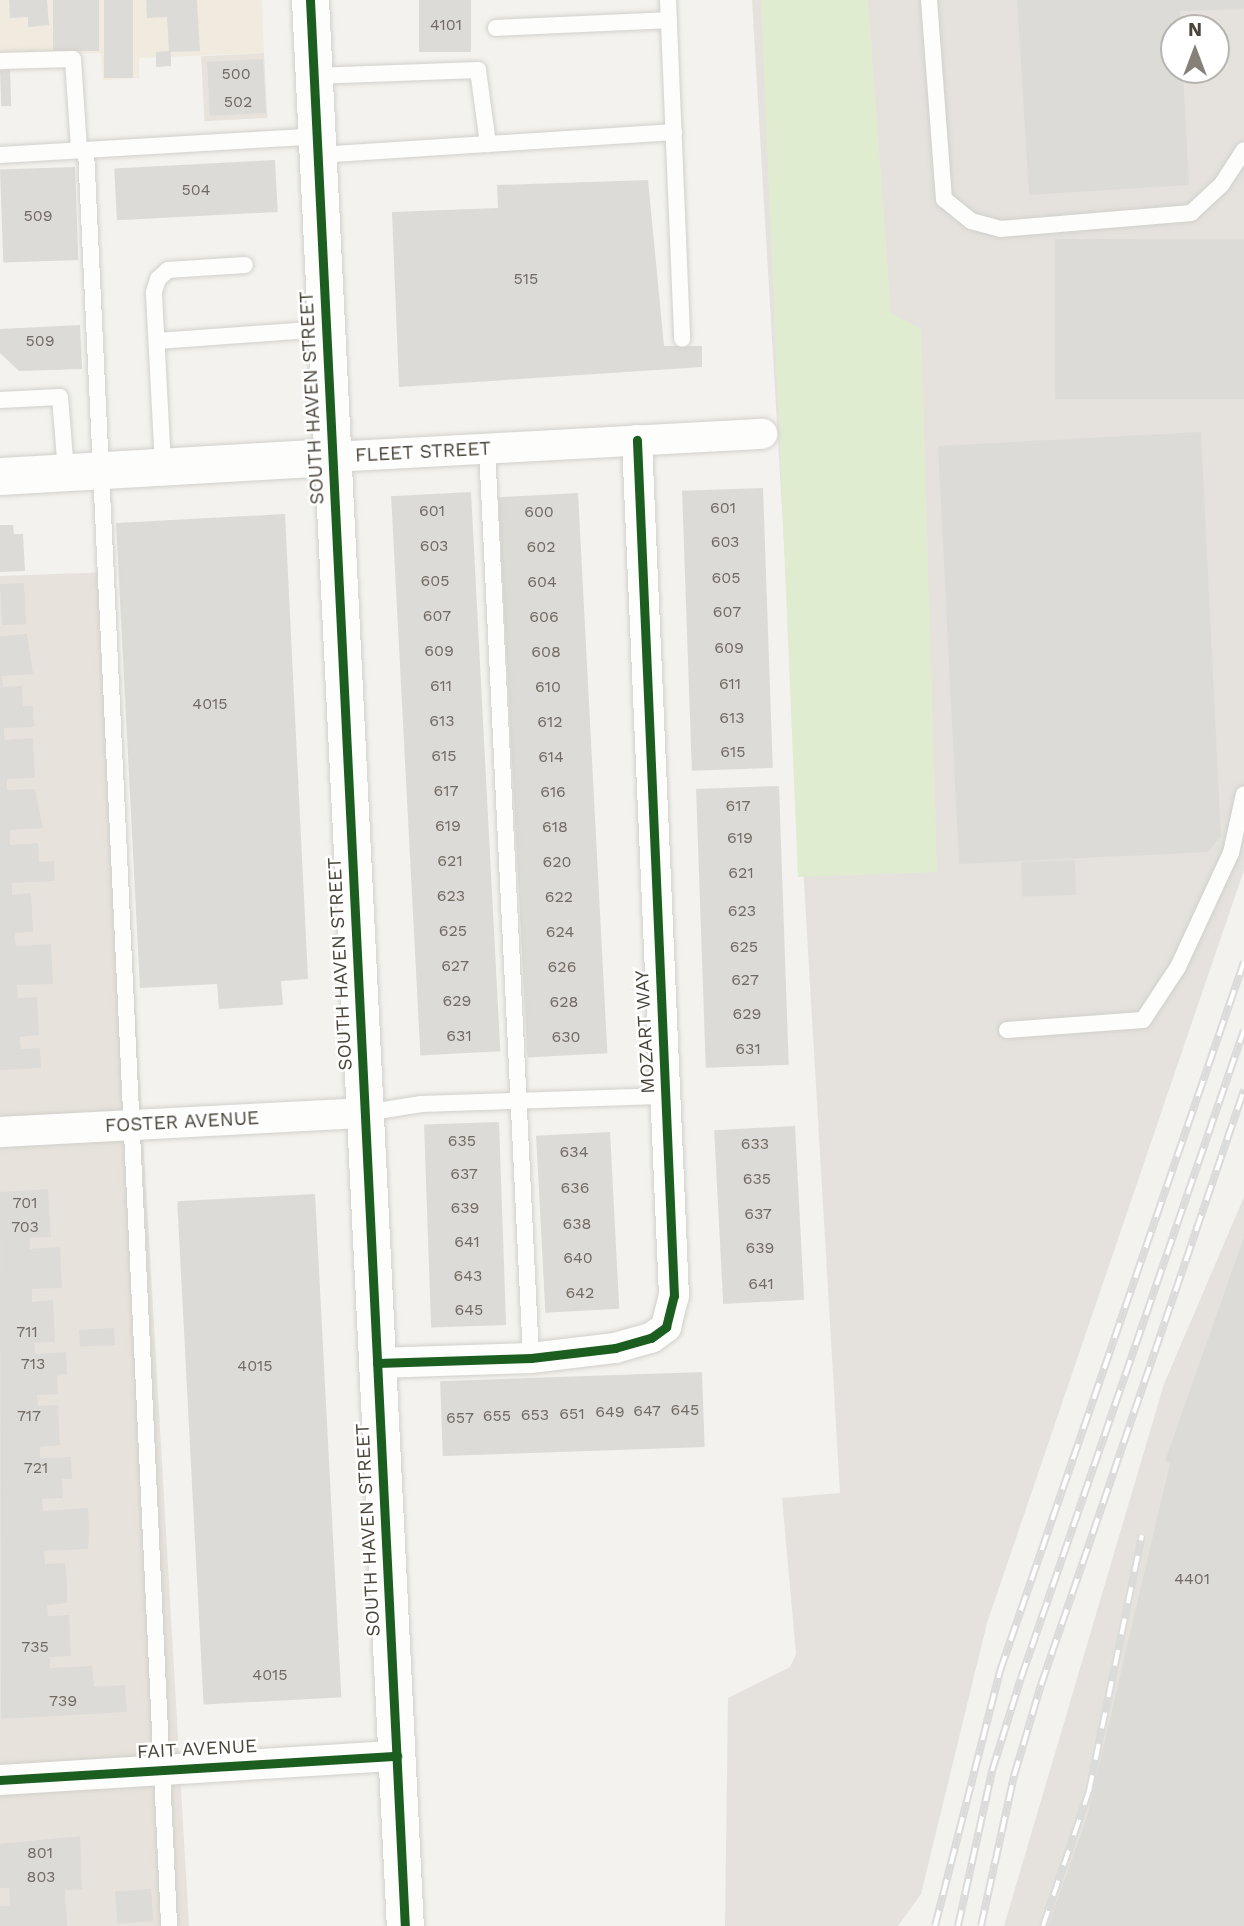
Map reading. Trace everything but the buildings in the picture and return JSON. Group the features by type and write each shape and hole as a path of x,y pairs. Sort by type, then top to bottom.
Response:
{"street":[{"name":"SOUTH HAVEN STREET","path":"310,0 405,1926"},
{"name":"FLEET STREET","path":"0,476 762,434"},
{"name":"MOZART WAY","path":"377,1363 531,1358 615,1348 651,1338 666,1327 674,1296 636,440"},
{"name":"FOSTER AVENUE","path":"0,1132 365,1113"},
{"name":"FAIT AVENUE","path":"0,1780 397,1756"}],"lane":[{"path":"668,0 682,339"},
{"path":"929,0 944,199 971,221 1000,229 1191,213 1222,184 1244,150"},
{"path":"496,28 669,20"},
{"path":"0,61 73,59 82,150 101,470 159,1769 169,1926"},
{"path":"314,76 478,70 488,144"},
{"path":"0,155 82,150 488,144 674,132"},
{"path":"163,466 154,292 168,270 245,265"},
{"path":"158,341 327,329"},
{"path":"0,400 60,397 65,472"},
{"path":"487,448 531,1358"},
{"path":"1007,1030 1143,1020 1178,967 1231,853 1244,794"},
{"path":"365,1113 421,1104 666,1097"}],"shaded area":[{"path":"0,0 262,0 264,53 139,58 139,78 103,80 101,53 0,56"},
{"path":"752,0 1244,0 1244,870 987,1623 921,1894 898,1926 725,1926 728,1698 790,1667 796,1654 782,1498 840,1493"},
{"path":"264,53 267,118 204,121 201,56"},
{"path":"110,572 189,1926 0,1926 0,576"},
{"path":"1244,1197 1244,1926 1004,1926 1164,1384"}],"green space":[{"path":"761,0 868,0 891,313 921,329 937,872 798,877"}],"railway":[{"path":"935,1926 1000,1671 1244,962"},
{"path":"958,1926 992,1771 1021,1678 1244,1030"},
{"path":"981,1926 1014,1776 1041,1685 1244,1090"},
{"path":"1043,1926 1089,1791 1142,1535"}],"cycle path":[{"path":"310,0 405,1926"},
{"path":"377,1363 531,1358 615,1348 651,1338 666,1327 674,1296 637,440"},
{"path":"0,1780 397,1756"}]}
